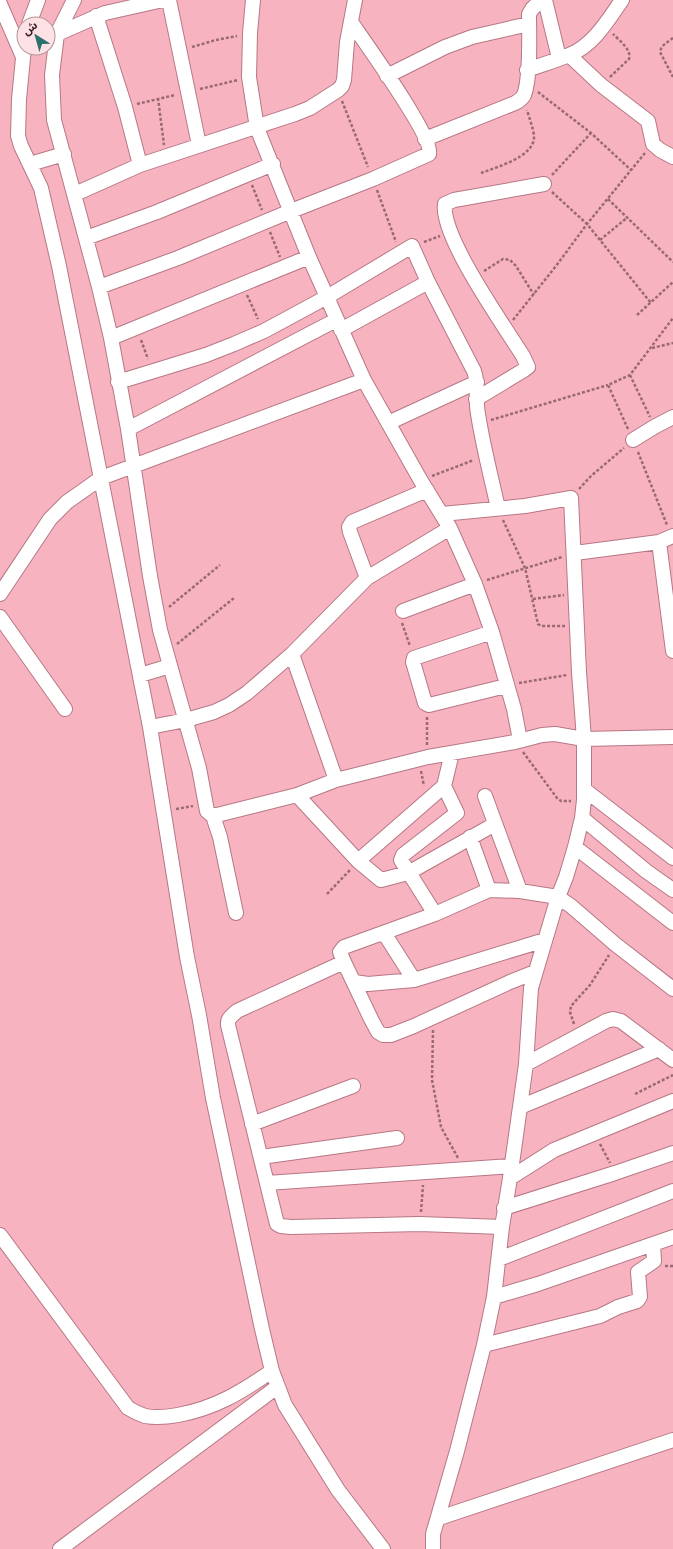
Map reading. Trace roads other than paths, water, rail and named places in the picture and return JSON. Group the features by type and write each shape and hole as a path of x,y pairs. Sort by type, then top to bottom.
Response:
{"street":[{"path":"31,16 38,0"},
{"path":"74,0 57,34 52,75 54,120 75,194 111,338 128,429 157,616 199,768 207,811 213,816 220,837 236,913"},
{"path":"57,34 96,16 163,0"},
{"path":"169,0 199,145"},
{"path":"254,0 250,33 249,77 256,128 273,164 310,258 364,380 450,528 475,584 492,632 518,741"},
{"path":"75,194 140,165 256,128 310,108 338,90 344,80 348,42 355,0"},
{"path":"425,139 515,103 525,90 529,14 541,0"},
{"path":"545,0 564,56 648,121 653,144 660,150 673,157"},
{"path":"527,70 564,56 590,40 605,24 622,0"},
{"path":"0,4 16,36"},
{"path":"96,16 125,107 140,165"},
{"path":"99,287 178,258 428,156 430,150 411,112 351,22"},
{"path":"387,76 445,47 472,38 529,24"},
{"path":"24,56 17,124 18,136 21,146 39,182 46,204 150,727 187,957 200,1015 213,1098 272,1371 288,1412 319,1463 383,1549"},
{"path":"30,164 64,154"},
{"path":"86,238 157,212 273,164"},
{"path":"476,399 528,367 524,356 473,278 450,232 445,204 544,184"},
{"path":"118,382 213,352 264,331 327,297 412,246 428,282 474,371 477,382 476,399 479,423 498,508"},
{"path":"111,338 242,284 310,258"},
{"path":"128,429 428,282"},
{"path":"0,594 50,519 67,502 101,478 364,380"},
{"path":"388,423 477,382"},
{"path":"634,440 673,417"},
{"path":"367,578 349,526 352,522 424,485"},
{"path":"433,1549 433,1534 439,1518 484,1345 494,1297 504,1208 511,1172 526,1064 529,1002 535,972 575,847 582,818 584,795 584,739 579,672 575,553 571,498 525,506 442,514"},
{"path":"150,727 186,720 214,712 229,705 248,693 292,654 367,578 450,528"},
{"path":"575,553 668,538 673,651"},
{"path":"402,612 475,584"},
{"path":"0,617 65,708"},
{"path":"492,632 414,658 413,662 426,704 431,705 506,686"},
{"path":"292,654 336,780"},
{"path":"140,675 168,660"},
{"path":"213,816 297,795 336,780 423,759 554,734 584,739 673,737"},
{"path":"358,861 444,786 452,753"},
{"path":"434,914 401,860 403,856 457,813 444,786"},
{"path":"297,795 358,861 381,880 408,873 495,824"},
{"path":"584,795 673,858"},
{"path":"485,796 520,891"},
{"path":"582,818 646,871 673,890"},
{"path":"470,837 489,890"},
{"path":"575,847 673,923"},
{"path":"535,972 510,982 434,1018 391,1035 383,1035 378,1032 371,1019 340,952 344,947 434,914 489,890 520,891 558,897 673,989"},
{"path":"384,933 414,980"},
{"path":"354,982 374,984 414,980 545,940"},
{"path":"344,962 237,1011 228,1020 276,1222 280,1226 420,1224 502,1227"},
{"path":"526,1064 606,1021 613,1020 621,1021 673,1060"},
{"path":"520,1107 659,1049"},
{"path":"252,1124 353,1086"},
{"path":"267,1183 424,1173 463,1169 511,1172 594,1133 673,1102"},
{"path":"261,1157 397,1138"},
{"path":"504,1208 615,1174 673,1153"},
{"path":"499,1259 673,1191"},
{"path":"0,1235 128,1408 143,1416 158,1417 191,1412 218,1404 246,1389 272,1371"},
{"path":"494,1297 538,1284 673,1237"},
{"path":"484,1345 600,1316 618,1307 637,1301 640,1298 637,1274 640,1270 654,1261 653,1244"},
{"path":"60,1549 277,1387"},
{"path":"439,1518 673,1440"}]}
